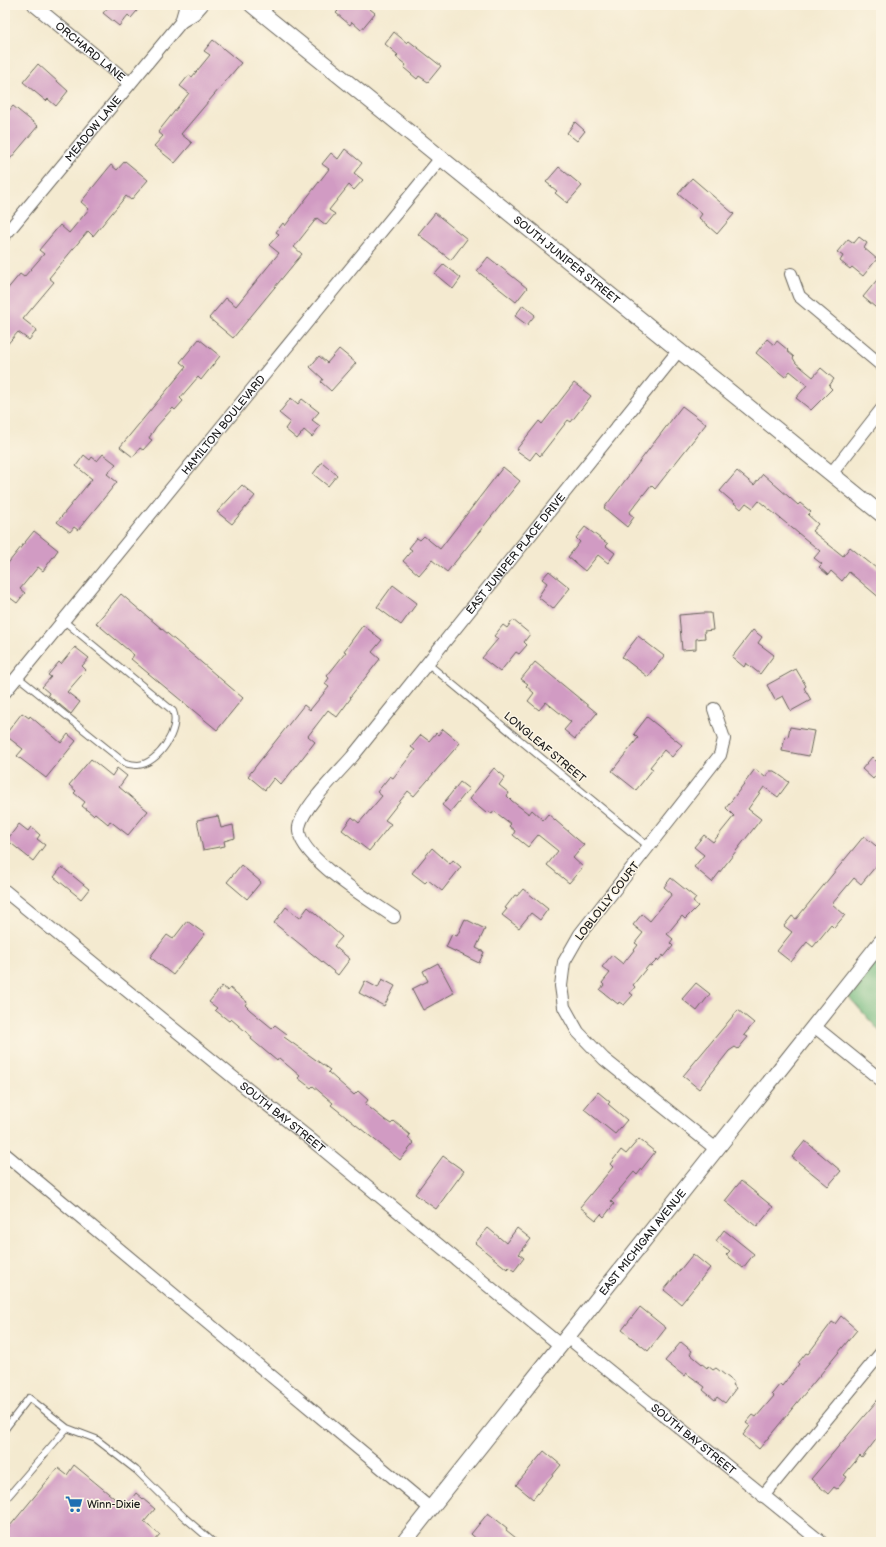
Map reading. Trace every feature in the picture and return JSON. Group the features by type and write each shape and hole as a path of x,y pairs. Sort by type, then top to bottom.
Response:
{"street":[{"name":"ORCHARD LANE","path":"34,5 129,83"},
{"name":"MEADOW LANE","path":"181,22 186,5"},
{"name":"MEADOW LANE","path":"5,235 129,83 181,22 194,14 202,5"},
{"name":"SOUTH JUNIPER STREET","path":"263,8 441,158 881,514"},
{"name":"HAMILTON BOULEVARD","path":"5,692 441,158"},
{"path":"791,274 799,296 881,365"},
{"name":"EAST JUNIPER PLACE DRIVE","path":"394,917 324,868 300,838 299,828 306,811 352,757 679,350"},
{"path":"831,474 881,410"},
{"name":"LOBLOLLY COURT","path":"714,709 724,739 720,755 580,934 564,962 560,986 564,1006 578,1032 604,1059 716,1149"},
{"name":"SOUTH BAY STREET","path":"5,891 245,1087 820,1542"},
{"name":"EAST MICHIGAN AVENUE","path":"404,1542 563,1340 881,942"},
{"path":"814,1026 881,1080"},
{"path":"5,1154 430,1509"},
{"path":"763,1496 881,1353"}],"lane":[{"path":"18,677 125,763 138,765 149,762 158,753 172,734 175,717 173,711 64,621"},
{"name":"LONGLEAF STREET","path":"427,663 649,847"},
{"path":"5,1429 29,1398 67,1428 96,1439 136,1470 184,1517 213,1542"},
{"path":"5,1500 67,1428"}],"green space":[{"path":"881,953 881,1033 848,996"}],"building":[{"path":"110,5 142,5 131,18 128,15 119,26 103,13"},
{"path":"330,5 365,5 375,13 361,30 352,22 350,25 336,13 338,11"},
{"path":"394,32 407,43 409,41 441,66 428,82 419,76 417,79 404,68 406,65 396,57 398,55 385,44"},
{"path":"213,40 241,63 181,134 192,143 175,163 154,146 163,136 158,132 189,93 180,86 189,75 192,77 210,55 204,51"},
{"path":"38,64 68,91 56,106 48,99 46,101 23,82"},
{"path":"13,106 38,126 5,165 5,115"},
{"path":"575,122 585,131 577,141 567,133"},
{"path":"345,149 362,163 354,173 363,180 354,190 349,185 329,210 335,214 326,225 317,218 294,247 302,254 233,338 209,318 226,298 236,306 279,253 269,245 279,234 276,232 283,223 285,226 329,169 322,164 331,153 338,159"},
{"path":"125,161 148,180 131,200 126,196 93,236 88,231 49,278 54,282 23,319 37,330 29,340 18,332 5,347 5,292 20,274 24,277 44,254 39,250 60,225 69,233 89,209 81,202 111,165 117,170"},
{"path":"559,167 582,186 567,203 555,193 557,191 546,182"},
{"path":"692,178 734,214 717,234 699,218 702,214 678,194"},
{"path":"435,213 467,239 451,260 418,234"},
{"path":"859,237 867,243 864,248 877,259 863,276 852,267 850,269 840,261 843,256 837,252 848,239 854,243"},
{"path":"488,257 527,288 516,302 477,271"},
{"path":"444,264 461,278 453,289 435,274"},
{"path":"881,275 881,312 863,297"},
{"path":"523,305 535,315 527,325 515,316"},
{"path":"199,339 220,356 201,380 198,377 180,398 183,401 175,410 173,408 156,427 149,438 152,440 143,450 140,448 133,457 120,447 186,367 180,362"},
{"path":"767,339 774,345 777,341 788,350 787,351 794,357 793,358 796,363 813,377 821,368 834,379 829,386 832,389 811,410 796,398 807,385 790,371 785,377 756,353"},
{"path":"339,349 356,363 331,391 321,382 323,379 310,367 319,356 327,363"},
{"path":"574,383 591,396 571,422 568,420 540,456 536,452 530,460 516,450 539,421 542,424"},
{"path":"291,398 298,404 302,399 319,412 312,420 320,426 312,437 304,430 297,439 285,429 290,422 279,413"},
{"path":"682,406 706,424 655,489 651,485 629,513 634,517 627,527 604,508"},
{"path":"103,454 116,464 107,474 117,482 78,530 74,527 70,532 57,522 92,479 76,466 84,455 90,460 92,457 97,461"},
{"path":"322,462 337,475 328,486 313,474"},
{"path":"503,467 520,481 447,572 432,560 419,575 403,561 412,550 409,548 417,538 420,540 424,536 440,549"},
{"path":"737,471 754,485 763,474 798,505 800,503 811,512 808,515 818,524 812,531 843,556 850,547 881,572 881,599 849,572 842,581 831,571 828,575 819,567 822,564 814,558 820,551 759,501 753,508 746,503 741,509 720,491"},
{"path":"242,485 255,496 232,524 217,512"},
{"path":"585,527 608,544 606,546 615,553 608,563 598,555 585,571 568,557 580,542 576,538"},
{"path":"34,531 58,550 43,571 38,567 20,589 25,593 17,603 5,594 5,567"},
{"path":"549,571 570,588 553,609 538,597 547,583 542,579"},
{"path":"393,585 417,603 401,625 377,607"},
{"path":"121,594 243,698 217,730 131,659 134,655 96,623"},
{"path":"711,613 713,630 704,631 705,638 696,639 696,649 682,650 679,615"},
{"path":"513,620 530,634 524,642 527,645 519,654 516,652 500,672 482,658 498,639 494,636 503,625 507,628"},
{"path":"363,625 382,640 372,652 380,659 350,697 351,698 337,717 328,710 308,736 315,742 281,785 274,778 265,790 248,776 304,705 310,710 329,687 325,684 329,678 327,676 346,652 344,651"},
{"path":"753,630 762,637 758,643 774,655 760,674 746,663 744,667 732,657"},
{"path":"638,636 664,656 648,677 622,657"},
{"path":"75,647 89,658 82,666 86,670 67,692 80,702 71,714 48,695 49,693 42,687 51,677 48,675 59,662 61,664"},
{"path":"535,662 597,713 575,739 564,730 571,722 546,702 539,710 528,701 534,693 526,686 528,684 521,679"},
{"path":"796,669 806,686 804,688 811,700 791,711 783,696 775,700 767,685"},
{"path":"22,713 29,718 30,716 61,743 68,734 76,741 46,778 17,756 23,749 5,735"},
{"path":"647,717 682,745 672,757 664,750 650,767 653,769 636,790 612,771 638,738 634,734"},
{"path":"790,727 814,731 809,756 782,751 785,736 788,737"},
{"path":"443,729 460,743 414,796 408,791 385,820 391,824 369,851 342,830 352,817 359,823 382,796 377,792 390,776 393,778 415,750 411,747 421,735 429,741 436,733 438,735"},
{"path":"872,757 881,766 881,769 873,779 862,769"},
{"path":"91,759 112,776 117,768 127,776 119,787 148,811 128,835 110,821 108,824 95,813 93,815 82,806 85,802 74,793 76,791 69,785"},
{"path":"494,768 505,777 499,785 509,793 507,796 512,801 529,814 532,810 543,820 548,814 584,845 573,858 583,867 569,883 547,865 558,851 538,835 528,847 513,835 515,831 509,826 511,824 494,811 492,814 488,811 486,813 469,799"},
{"path":"755,769 765,777 770,771 774,771 789,782 778,797 764,787 748,809 761,819 712,882 694,867 704,855 694,847 704,835 713,842 734,816 726,808"},
{"path":"460,782 469,789 450,812 442,805"},
{"path":"218,816 221,828 233,825 235,838 224,841 225,846 203,850 197,820"},
{"path":"19,824 28,831 31,827 40,835 37,839 45,845 33,861 7,840"},
{"path":"864,836 881,850 881,870 876,866 861,884 854,878 832,904 845,915 834,928 831,925 813,947 807,942 791,962 777,951 792,932 784,926 792,916 796,919"},
{"path":"432,848 450,864 453,860 461,867 442,891 428,880 425,883 412,873"},
{"path":"241,865 261,882 247,899 227,882"},
{"path":"62,867 89,889 81,899 54,877"},
{"path":"671,878 696,898 693,902 698,906 685,919 682,916 667,934 673,939 670,943 673,946 664,957 663,955 651,966 649,965 633,985 635,987 630,993 633,995 624,1005 619,1002 618,1004 600,990 604,985 602,983 610,973 602,967 612,955 623,964 638,945 635,943 643,933 633,925 642,914 650,921 672,894 664,887"},
{"path":"523,889 548,909 540,920 531,913 519,928 502,915 507,909 505,908 515,895 517,896"},
{"path":"286,907 300,918 308,907 342,937 334,946 350,959 338,975 274,923"},
{"path":"465,919 485,929 476,948 484,952 479,963 446,947 452,934 457,936"},
{"path":"187,921 205,934 173,975 150,957 167,935 173,939"},
{"path":"438,963 454,993 423,1010 412,989 428,981 423,971"},
{"path":"382,979 395,986 384,1006 359,993 365,981 378,988"},
{"path":"696,983 710,994 697,1011 682,999"},
{"path":"222,986 228,991 230,988 247,1002 245,1005 272,1028 275,1025 287,1034 284,1037 330,1070 328,1072 354,1095 358,1091 368,1100 365,1104 385,1120 391,1124 394,1121 410,1135 408,1138 414,1143 400,1160 331,1105 333,1103 313,1086 311,1088 298,1078 300,1076 279,1058 277,1061 251,1039 252,1037 231,1019 229,1021 215,1010 217,1008 209,1002"},
{"path":"738,1010 754,1023 744,1035 748,1037 738,1049 735,1047 729,1051 699,1089 683,1076"},
{"path":"598,1092 610,1102 608,1104 627,1120 615,1134 584,1109"},
{"path":"639,1139 655,1152 637,1175 634,1172 619,1190 620,1191 611,1201 614,1204 604,1217 601,1214 596,1220 580,1207 613,1167 610,1164 621,1150 626,1154"},
{"path":"805,1141 841,1171 828,1186 792,1157"},
{"path":"443,1156 464,1171 436,1209 415,1194"},
{"path":"741,1181 773,1207 757,1227 725,1201"},
{"path":"488,1228 506,1243 517,1228 531,1239 519,1254 524,1258 514,1271 509,1267 507,1269 475,1243"},
{"path":"724,1230 754,1254 743,1268 726,1255 730,1251 716,1241"},
{"path":"693,1254 710,1268 681,1304 664,1290"},
{"path":"640,1307 666,1328 648,1351 622,1330"},
{"path":"841,1316 857,1330 759,1449 743,1435 750,1426 746,1423 753,1415 756,1417 774,1396 772,1394 780,1384 782,1386 799,1364 798,1363 806,1353 808,1354 832,1322 835,1324"},
{"path":"681,1342 692,1351 690,1354 707,1368 708,1366 713,1370 716,1368 734,1382 732,1385 736,1388 725,1403 717,1397 715,1400 703,1390 705,1387 686,1373 684,1376 665,1361"},
{"path":"881,1396 881,1433 862,1458 860,1456 844,1475 847,1477 837,1489 834,1487 828,1494 811,1479"},
{"path":"544,1451 561,1465 533,1499 516,1485"},
{"name":"Winn-Dixie","path":"74,1465 125,1507 136,1493 155,1509 144,1522 160,1535 154,1542 5,1542 5,1532 58,1468 67,1475"},
{"path":"488,1513 507,1528 506,1530 521,1542 480,1542 471,1534"}],"place":[{"name":"Winn-Dixie","path":"74,1504"}]}
